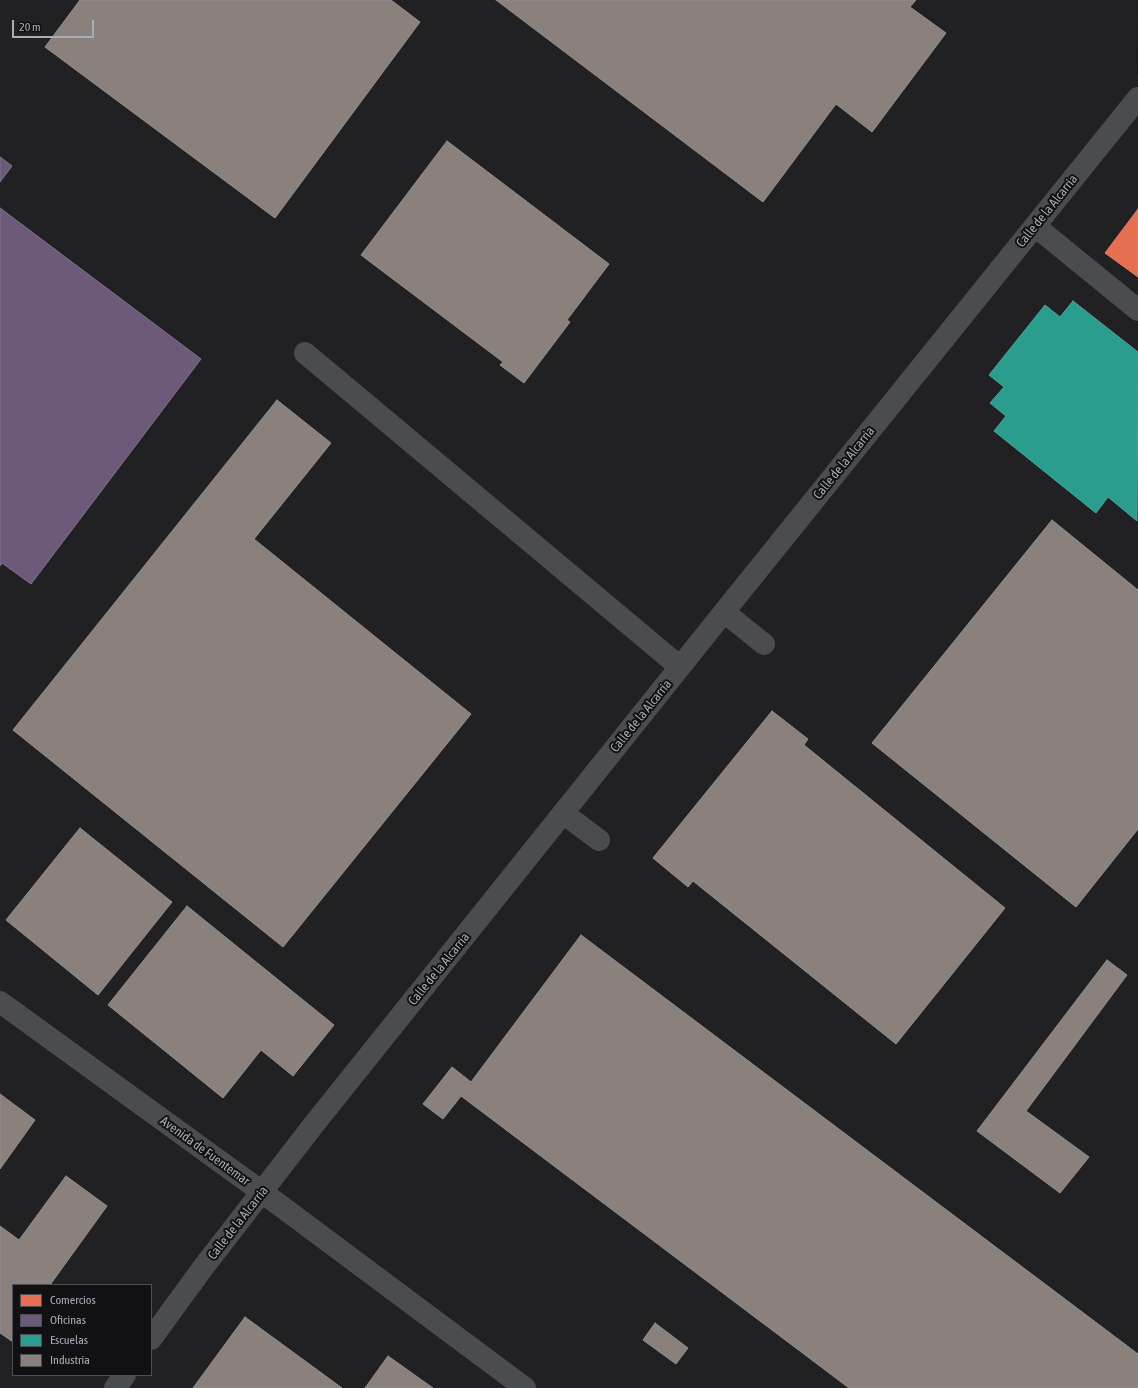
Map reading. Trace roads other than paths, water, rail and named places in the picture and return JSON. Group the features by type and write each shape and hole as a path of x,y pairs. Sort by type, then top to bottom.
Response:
{"street":[{"name":"Calle de la Alcarria","path":"152,1338 202,1269 315,1123 1138,98"},
{"path":"1035,226 1138,310"},
{"path":"306,353 680,667"},
{"path":"724,612 764,644"},
{"path":"563,813 599,840"},
{"name":"Avenida de Fuentemar","path":"0,1002 262,1192 525,1388"},
{"path":"115,1388 124,1376"}]}
